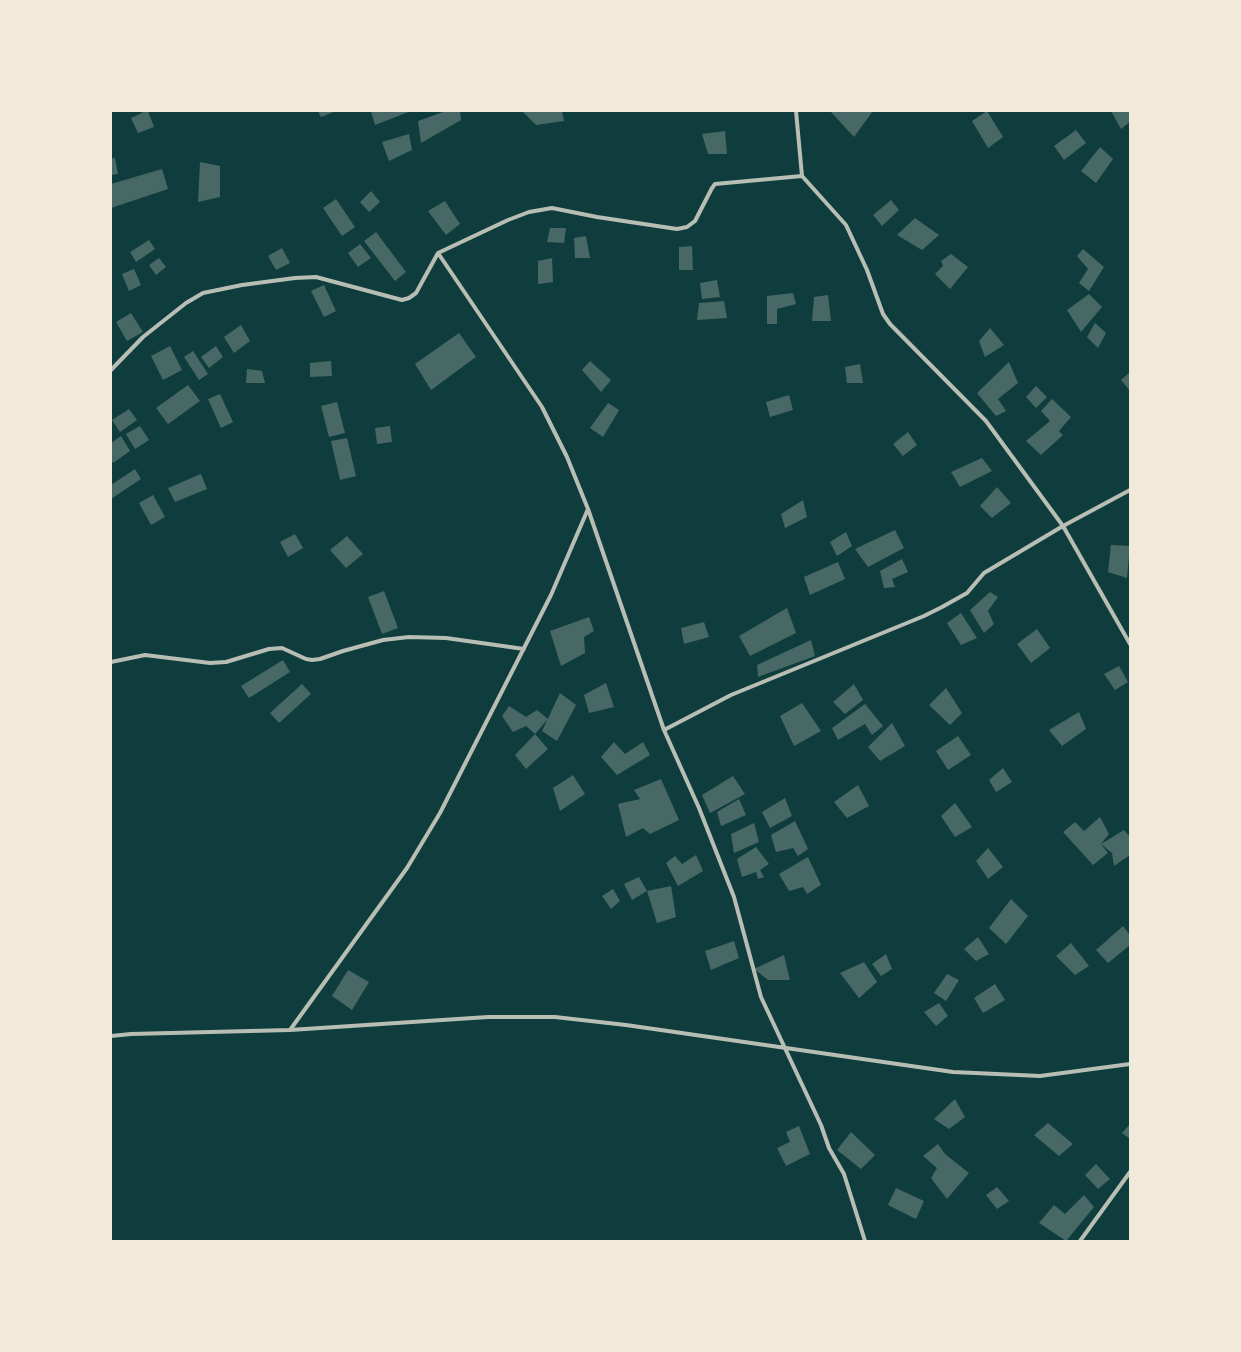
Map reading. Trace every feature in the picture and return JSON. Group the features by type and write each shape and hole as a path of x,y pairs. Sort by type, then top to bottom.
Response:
{"street":[{"path":"796,111 802,176 846,225 867,270 883,314 890,324 986,422 1063,526 1130,644"},
{"path":"111,370 143,337 186,303 203,293 242,285 316,277 402,300 416,293 438,253 508,220 529,212 552,208 597,217 677,229 687,227 695,221 715,184 802,176"},
{"path":"438,253 542,407 566,457 588,509 664,730 699,808 734,897 761,997 821,1124 829,1148 844,1174 865,1241"},
{"path":"664,730 731,695 924,616 942,607 967,593 984,572 1063,526 1130,490"},
{"path":"290,1030 407,868 440,813 551,595 588,509"},
{"path":"111,662 145,655 210,663 226,662 269,649 282,648 306,660 312,660 320,659 343,650 383,640 409,637 446,638 524,649"},
{"path":"111,1036 131,1034 290,1030 488,1017 555,1017 626,1025 953,1072 1040,1076 1130,1064"},
{"path":"1080,1241 1130,1172"}],"building":[{"path":"148,111 154,127 138,133 131,118"},
{"path":"318,111 336,111 321,117"},
{"path":"372,111 411,111 375,125"},
{"path":"446,111 460,111 461,120 421,143 418,121"},
{"path":"522,111 562,111 564,121 536,125"},
{"path":"873,111 854,137 831,112"},
{"path":"987,111 1003,137 988,148 972,121"},
{"path":"1111,111 1129,111 1130,122 1121,129"},
{"path":"1076,130 1086,143 1064,160 1054,146"},
{"path":"725,131 727,154 708,154 702,134"},
{"path":"409,134 412,150 389,161 382,142"},
{"path":"1100,147 1113,159 1096,183 1081,171"},
{"path":"115,158 118,174 111,175 111,159"},
{"path":"200,162 220,166 220,197 198,202"},
{"path":"162,169 168,189 111,208 111,184"},
{"path":"371,191 380,202 369,212 360,202"},
{"path":"336,199 355,227 342,236 323,208"},
{"path":"891,200 899,210 882,226 873,215"},
{"path":"445,201 460,224 446,235 428,211"},
{"path":"915,218 939,235 922,250 897,235"},
{"path":"550,228 566,228 564,243 547,242"},
{"path":"376,232 406,272 395,281 364,241"},
{"path":"586,236 590,258 575,258 574,238"},
{"path":"149,240 155,249 136,262 130,252"},
{"path":"360,244 371,258 358,267 348,253"},
{"path":"692,246 693,270 679,270 679,247"},
{"path":"282,248 290,263 276,270 268,256"},
{"path":"1083,249 1104,267 1089,291 1079,283 1088,269 1077,256"},
{"path":"951,254 968,267 950,289 935,274 943,266 941,261"},
{"path":"159,258 166,267 156,275 149,265"},
{"path":"552,258 553,282 538,284 538,261"},
{"path":"134,269 141,285 129,291 122,274"},
{"path":"717,280 720,297 702,299 700,283"},
{"path":"324,285 336,311 324,317 311,291"},
{"path":"793,293 796,304 777,309 777,324 767,324 767,296"},
{"path":"1089,294 1102,307 1081,332 1067,310"},
{"path":"828,295 831,321 812,321 814,297"},
{"path":"724,301 727,318 697,320 699,303"},
{"path":"131,313 143,332 127,341 116,322"},
{"path":"1095,323 1106,333 1098,348 1087,337"},
{"path":"241,325 250,341 234,353 224,337"},
{"path":"990,328 1004,345 985,357 979,341"},
{"path":"459,333 476,357 431,390 415,364"},
{"path":"170,346 182,370 163,380 151,356"},
{"path":"216,346 223,357 209,368 201,357"},
{"path":"193,351 208,374 199,380 184,357"},
{"path":"331,361 332,376 310,377 310,363"},
{"path":"590,361 611,380 601,392 582,370"},
{"path":"1009,362 1018,383 998,399 1006,411 996,416 977,393"},
{"path":"860,364 863,383 847,383 845,367"},
{"path":"247,369 262,371 265,383 246,383"},
{"path":"1130,372 1130,391 1121,380"},
{"path":"188,385 200,401 168,424 156,408"},
{"path":"1036,386 1047,397 1036,408 1026,397"},
{"path":"220,394 233,422 221,428 208,399"},
{"path":"789,395 793,410 770,417 766,402"},
{"path":"1052,399 1071,417 1059,431 1063,435 1041,455 1026,441 1050,421 1041,411"},
{"path":"337,402 345,433 329,437 321,406"},
{"path":"608,403 619,410 603,437 590,428"},
{"path":"129,409 137,420 120,432 112,420"},
{"path":"140,426 149,440 135,449 126,434"},
{"path":"390,426 392,442 377,444 375,428"},
{"path":"908,432 917,445 903,456 893,444"},
{"path":"121,436 130,451 113,463 111,459 111,443"},
{"path":"347,438 356,476 340,480 331,441"},
{"path":"982,458 992,471 960,487 951,472"},
{"path":"135,469 141,479 111,499 111,485"},
{"path":"201,474 207,489 175,502 168,488"},
{"path":"997,487 1011,503 992,518 980,506"},
{"path":"153,495 165,517 151,525 139,503"},
{"path":"803,500 807,517 785,528 781,514"},
{"path":"895,530 904,548 868,567 855,549"},
{"path":"846,532 852,546 837,556 830,542"},
{"path":"295,534 303,548 288,557 280,542"},
{"path":"347,536 363,554 346,568 330,550"},
{"path":"1111,545 1130,546 1127,578 1108,572"},
{"path":"902,559 908,572 892,579 895,587 884,588 880,571"},
{"path":"838,562 845,579 810,595 804,577"},
{"path":"384,591 398,628 382,634 368,597"},
{"path":"990,592 998,597 988,611 994,624 984,633 970,610"},
{"path":"787,608 796,633 750,656 739,636"},
{"path":"961,613 977,638 961,645 947,623"},
{"path":"589,617 594,631 584,637 585,653 561,666 550,631"},
{"path":"704,622 709,637 684,644 681,628"},
{"path":"1037,629 1050,648 1031,663 1017,644"},
{"path":"811,640 815,656 758,677 757,665"},
{"path":"283,660 290,672 249,698 241,686"},
{"path":"1119,666 1128,682 1115,690 1104,674"},
{"path":"606,683 614,707 589,713 584,695"},
{"path":"302,684 311,694 279,723 270,713"},
{"path":"854,684 863,700 845,714 833,702"},
{"path":"946,688 962,713 950,725 929,705"},
{"path":"560,693 576,705 557,741 542,731"},
{"path":"802,703 821,731 794,746 780,716"},
{"path":"865,704 883,726 872,735 865,724 838,740 832,728"},
{"path":"509,706 526,717 537,710 548,719 535,734 526,726 513,732 502,716"},
{"path":"1079,712 1086,729 1062,746 1049,730"},
{"path":"892,723 905,746 880,761 868,747"},
{"path":"535,734 548,749 526,769 515,755"},
{"path":"958,736 971,755 948,770 936,751"},
{"path":"614,742 625,754 643,742 650,755 617,775 601,757"},
{"path":"1003,768 1012,782 996,792 989,780"},
{"path":"573,775 585,794 560,811 553,788"},
{"path":"733,776 745,794 710,813 702,795"},
{"path":"661,779 679,820 650,834 643,828 626,837 618,804 640,799 634,790"},
{"path":"858,785 869,806 847,818 834,802"},
{"path":"785,798 792,816 770,828 762,812"},
{"path":"739,799 746,815 721,826 717,812"},
{"path":"955,803 972,827 955,837 941,816"},
{"path":"1100,817 1109,834 1101,844 1108,853 1093,865 1063,832 1075,822 1084,831"},
{"path":"795,821 808,849 798,856 793,848 776,852 771,835"},
{"path":"754,823 759,842 734,853 731,834"},
{"path":"1124,830 1130,837 1130,855 1114,866 1112,853 1101,844"},
{"path":"756,847 769,864 760,870 764,877 758,879 756,872 742,877 737,859"},
{"path":"988,848 1003,867 988,879 976,861"},
{"path":"696,855 703,871 678,886 666,863 675,856 682,864"},
{"path":"808,857 821,885 807,894 803,887 789,891 779,874"},
{"path":"639,877 647,891 632,900 624,884"},
{"path":"671,886 676,917 657,923 647,891"},
{"path":"613,889 620,901 611,909 602,896"},
{"path":"1011,899 1028,916 1006,944 989,928"},
{"path":"1123,926 1130,935 1130,945 1108,963 1096,950"},
{"path":"978,937 989,954 976,961 964,949"},
{"path":"734,941 739,958 711,970 705,951"},
{"path":"1071,943 1089,966 1075,975 1056,956"},
{"path":"886,954 892,969 881,976 872,964"},
{"path":"784,955 790,980 768,980 754,969"},
{"path":"864,962 877,982 859,998 840,973"},
{"path":"348,970 369,982 352,1010 332,996"},
{"path":"947,974 959,980 946,1001 934,993"},
{"path":"995,984 1005,1000 983,1013 974,998"},
{"path":"939,1003 948,1016 936,1026 924,1012"},
{"path":"955,1099 965,1117 949,1129 934,1119"},
{"path":"1048,1123 1073,1144 1059,1156 1034,1135"},
{"path":"1130,1124 1130,1139 1122,1133"},
{"path":"799,1126 810,1154 786,1166 777,1148 790,1142 786,1132"},
{"path":"851,1132 875,1155 861,1169 837,1150"},
{"path":"938,1144 945,1154 969,1173 947,1199 931,1178 937,1168 923,1156"},
{"path":"1096,1164 1110,1179 1098,1189 1085,1175"},
{"path":"997,1187 1009,1201 997,1209 986,1195"},
{"path":"896,1188 924,1201 916,1219 888,1205"},
{"path":"1084,1195 1094,1207 1066,1241 1039,1223 1054,1205 1065,1214"}]}
